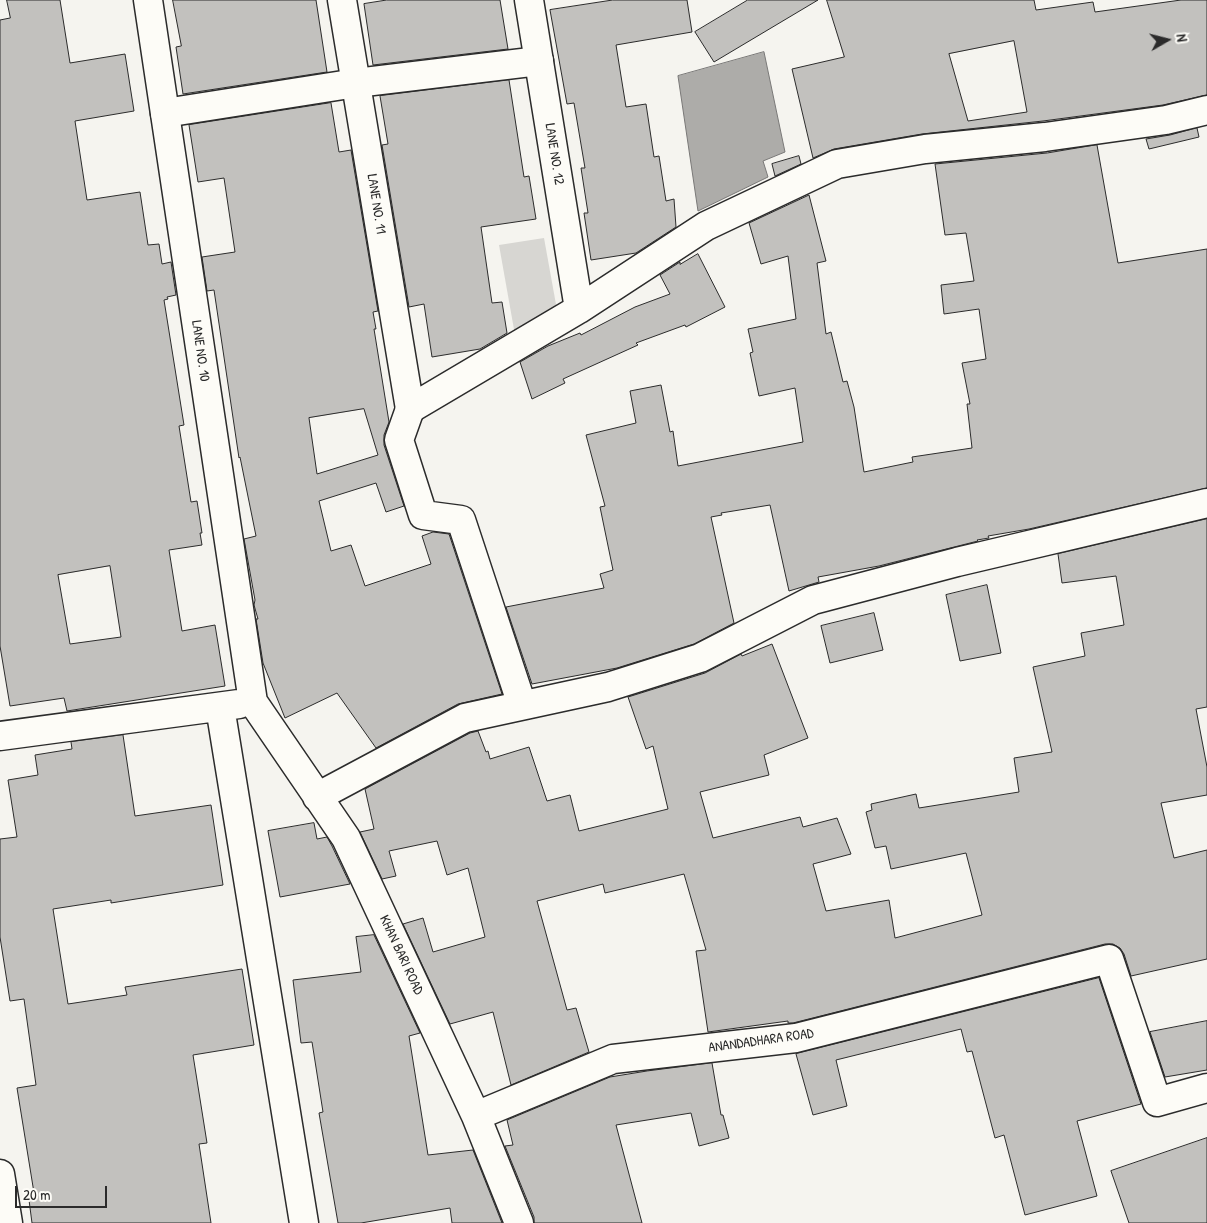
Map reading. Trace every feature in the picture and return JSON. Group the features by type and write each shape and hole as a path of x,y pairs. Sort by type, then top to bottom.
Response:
{"street":[{"name":"LANE NO. 10","path":"148,0 253,702"},
{"name":"LANE NO. 11","path":"342,0 410,408"},
{"name":"LANE NO. 12","path":"529,0 579,309"},
{"path":"165,113 356,83 539,61"},
{"path":"522,706 461,520 423,515 399,440 410,408 579,309 706,226 837,164 925,149 1045,137 1157,121 1207,110"},
{"path":"317,797 465,718 608,687 700,658 813,600 957,562 1207,503"},
{"path":"0,736 253,702"},
{"name":"KHAN BARI ROAD","path":"253,702 346,838 476,1116 519,1223"},
{"path":"220,707 304,1223"},
{"name":"ANANDADHARA ROAD","path":"476,1116 613,1059 796,1038 1109,959 1157,1102 1207,1088"},
{"path":"0,1174 8,1223"}],"shaded area":[{"path":"764,52 785,152 763,161 768,177 698,211 678,76"},
{"path":"544,238 557,310 515,335 499,245"}],"building":[{"path":"7,0 60,0 70,63 125,54 134,111 75,121 87,200 140,192 148,245 159,244 162,264 171,262 176,295 167,297 168,299 164,300 184,425 179,426 191,502 197,501 202,545 169,550 182,631 215,625 225,686 67,711 64,698 10,706 0,646 0,20 10,18","holes":["110,566 121,637 70,644 58,575"]},
{"path":"173,0 316,0 327,72 183,94 176,47 181,46"},
{"path":"387,0 500,0 508,49 373,65 364,4"},
{"path":"613,0 687,0 692,32 616,45 626,107 646,104 654,157 659,156 666,201 674,199 676,227 636,253 591,260 584,213 588,213 581,168 585,168 574,103 567,104 550,10"},
{"path":"748,0 818,0 714,62 695,32"},
{"path":"827,0 1034,0 1036,10 1093,2 1095,12 1181,0 1207,0 1207,95 1163,105 1043,121 922,134 834,149 813,158 792,69 844,57","holes":["1014,41 1027,112 968,121 949,54"]},
{"path":"509,80 524,177 529,176 536,219 481,227 492,303 502,302 507,333 480,349 432,357 424,304 409,307 382,145 388,144 380,96"},
{"path":"331,103 339,152 351,150 378,311 373,312 376,329 374,329 389,422 384,435 384,445 404,506 386,512 376,483 319,501 331,551 351,545 365,586 431,564 422,536 433,532 449,534 502,694 458,704 376,748 337,693 285,718 263,663 256,619 258,619 254,605 255,600 244,539 256,536 239,458 214,290 207,291 202,257 235,252 224,178 198,182 189,125","holes":["364,409 378,455 317,474 309,418"]},
{"path":"1197,128 1199,137 1149,149 1146,139"},
{"path":"1097,145 1118,263 1207,249 1207,488 1029,529 988,536 989,538 879,566 818,577 819,582 789,591 770,505 721,513 722,515 711,517 734,623 694,644 617,668 532,684 506,607 604,588 600,574 613,570 600,507 605,506 586,435 636,423 630,391 661,385 670,432 673,431 678,466 803,442 795,388 759,396 750,353 753,352 748,329 796,319 788,256 761,264 749,223 809,195 826,261 817,263 826,334 831,332 843,382 847,381 854,407 864,472 913,462 912,457 972,448 967,404 970,404 962,363 986,359 979,309 944,314 941,285 974,281 966,233 945,235 935,164 1047,153"},
{"path":"799,156 801,164 775,176 772,164"},
{"path":"698,254 725,307 686,327 685,325 636,343 638,345 563,379 565,383 532,399 520,362 548,346 580,333 581,335 635,307 670,294 660,275 680,262 680,264"},
{"path":"1207,519 1207,707 1196,709 1207,767 1207,795 1161,803 1174,858 1207,850 1207,959 1131,976 1124,954 1120,948 1113,944 1105,944 793,1023 788,1023 788,1021 708,1032 696,951 706,950 684,874 605,893 603,884 537,901 567,1010 576,1008 589,1052 511,1085 493,1012 450,1024 403,924 423,918 433,952 485,937 468,868 447,875 437,841 389,851 396,876 382,879 360,832 374,829 365,789 470,733 478,731 490,759 529,747 547,801 570,795 579,831 668,809 653,746 646,749 628,697 705,673 741,654 742,656 772,644 808,738 764,755 769,775 700,792 713,838 800,817 803,827 837,818 851,854 813,864 826,911 889,900 895,938 982,915 966,853 891,869 886,846 875,848 866,812 872,810 871,804 916,794 919,808 1019,792 1014,758 1052,752 1033,667 1085,656 1081,633 1124,625 1116,576 1062,583 1058,554"},
{"path":"987,585 1001,653 960,661 946,595"},
{"path":"874,613 883,650 830,663 821,626"},
{"path":"123,735 135,816 211,805 223,885 111,903 111,900 53,909 68,1004 127,995 125,987 242,969 254,1045 193,1055 207,1143 199,1144 211,1223 32,1223 29,1200 35,1199 17,1088 36,1085 24,999 10,1001 0,937 0,839 17,837 8,780 38,775 35,755 72,749 71,742"},
{"path":"314,823 317,839 327,837 350,884 280,897 268,831"},
{"path":"374,935 420,1033 409,1036 428,1155 473,1150 502,1223 452,1223 450,1208 361,1223 338,1223 319,1113 323,1112 312,1042 301,1043 293,980 361,972 356,937"},
{"path":"1099,978 1141,1104 1077,1121 1097,1196 1025,1215 1004,1135 995,1138 972,1051 967,1052 961,1029 836,1060 847,1106 813,1115 796,1054"},
{"path":"1207,1021 1207,1070 1165,1077 1150,1032"},
{"path":"712,1063 721,1115 723,1115 729,1138 699,1146 691,1113 616,1125 642,1223 534,1223 534,1217 505,1146 513,1145 507,1120 610,1077"},
{"path":"1207,1138 1207,1223 1129,1223 1111,1171"}]}
